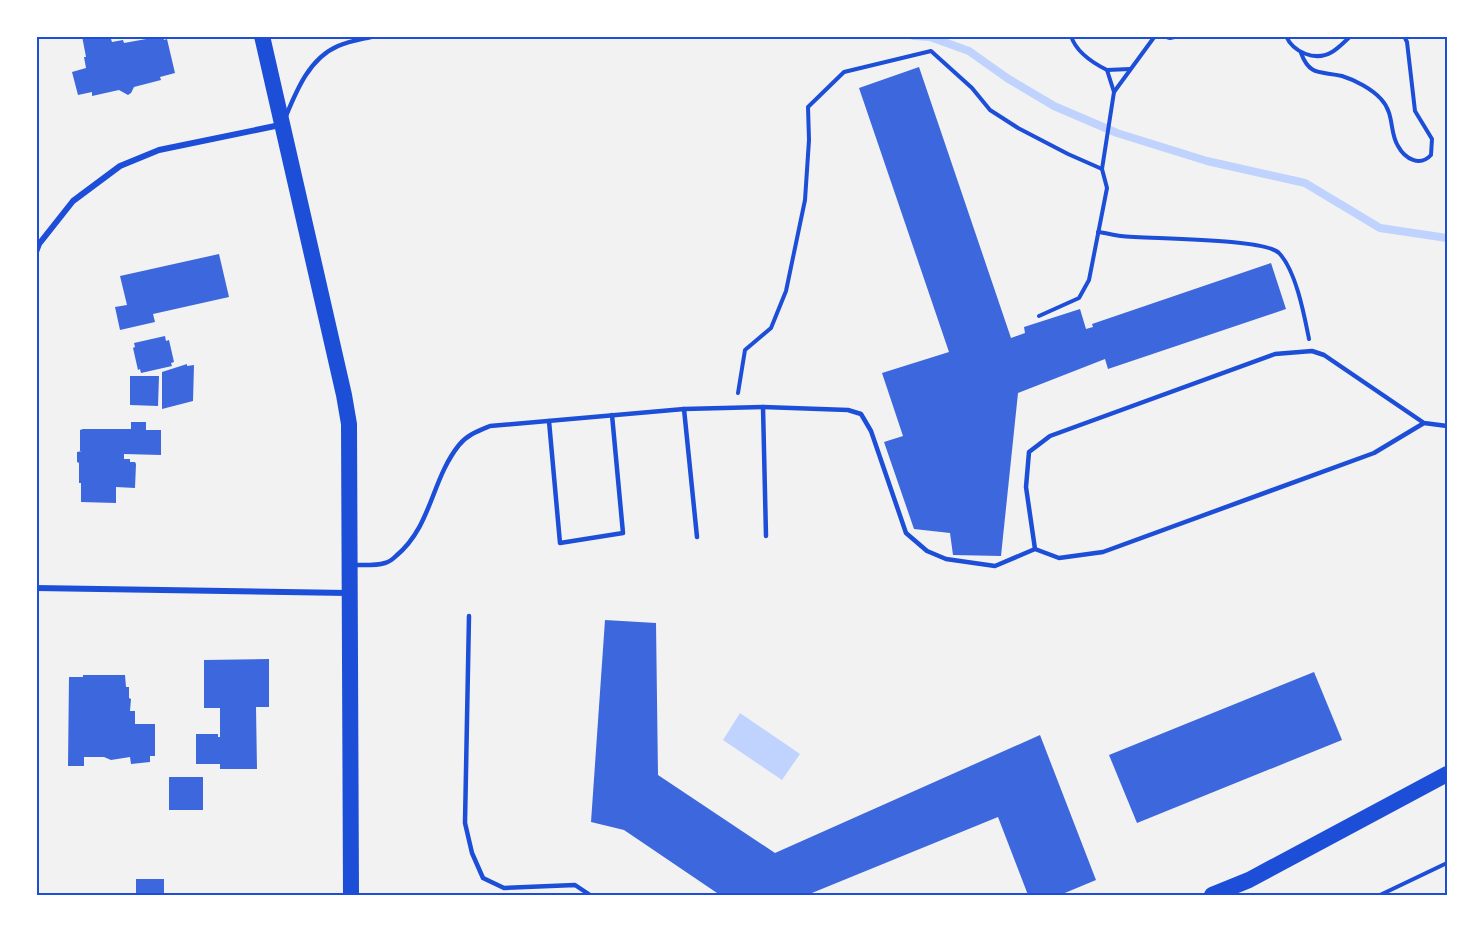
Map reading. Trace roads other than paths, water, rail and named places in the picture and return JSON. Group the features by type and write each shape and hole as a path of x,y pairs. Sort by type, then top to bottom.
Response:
{"highway":[{"path":"262,36 345,395 350,455 351,895"},
{"path":"1212,895 1249,880 1447,774"}],"street":[{"path":"36,252 39,244 73,201 120,166 159,150 283,124"},
{"path":"36,588 350,593"}],"lane":[{"path":"283,124 298,88 324,53 340,45 375,36"},
{"path":"1035,549 1026,487 1029,452 1050,436 1275,354 1312,351 1324,355 1424,423 1447,426"},
{"path":"350,566 387,563 411,542 420,528 451,457 460,444 474,432 490,426 684,409 763,407 848,410 861,414 871,431 906,533 927,551 946,559 995,566 1035,549 1059,558 1103,552 1374,453 1424,423"},
{"path":"763,407 766,536"},
{"path":"684,409 697,537"},
{"path":"549,421 560,543 623,533 612,415"},
{"path":"469,616 465,823 472,853 483,878 504,888 575,885 590,895"}],"water":[{"path":"740,713 800,754 782,780 723,740"}],"waterway":[{"path":"914,36 930,37 969,51 1007,78 1054,106 1117,133 1207,161 1305,183 1380,228 1447,238"}]}
